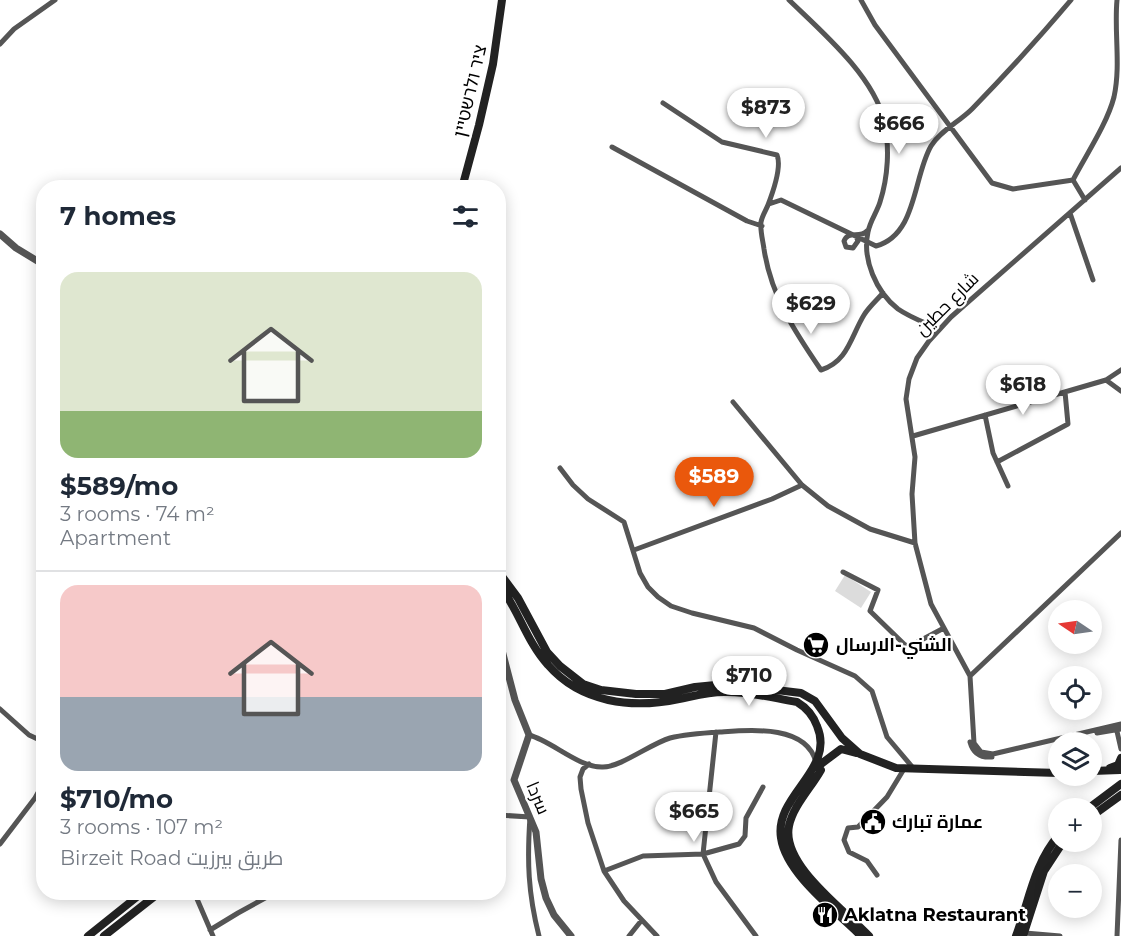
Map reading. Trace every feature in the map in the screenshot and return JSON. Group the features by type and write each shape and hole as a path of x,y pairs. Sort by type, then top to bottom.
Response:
{"main road":[{"name":"ציר ולרשטיין","path":"464,180 493,64 502,0"},
{"path":"506,581 518,598 547,652 560,666 583,684 601,690 636,694 665,694 695,687 726,684 801,693 814,701 843,738 860,754"},
{"path":"506,597 548,665 560,677 584,694 602,699 648,703 697,694 724,692 797,702 811,713 819,730 821,747 816,764"},
{"path":"816,764 821,764 841,750 860,754 896,768 1048,773"},
{"path":"1102,771 1118,765 1121,758"},
{"path":"816,764 821,770 789,824 790,848 823,896 861,936"},
{"path":"1101,798 1121,782 1120,769 1102,771"},
{"path":"1102,810 1120,798"},
{"path":"1016,936 1038,870 1048,849"},
{"path":"1024,934 1044,871 1056,852"},
{"path":"823,896 869,936"},
{"path":"88,936 133,900"},
{"path":"104,936 150,900"}],"street":[{"path":"0,44 14,29 55,0"},
{"path":"789,0 846,56 870,90 884,119 887,147 886,174 880,203 868,230 867,243 872,272 883,293 898,308 939,329"},
{"path":"861,0 875,25 993,183 1013,189 1073,180"},
{"path":"774,184 776,196 781,200 867,243 876,246 893,239 900,231 929,149 940,135 967,114 1017,63 1071,0"},
{"path":"1073,180 1113,99 1118,54 1115,20 1118,0"},
{"path":"663,103 723,142 777,155 779,162 774,184 769,204 761,220 771,284 790,326 821,370 833,366 852,340 864,315 883,293"},
{"path":"612,147 747,221 762,226"},
{"name":"شارع حطين","path":"1118,727 997,757 982,756 970,743 970,680 931,604 915,543 912,494 915,457 906,399 909,379 917,358 939,329 1121,168"},
{"path":"1073,180 1085,200"},
{"path":"769,204 781,200"},
{"path":"1070,213 1093,280"},
{"path":"834,225 849,248 861,247 867,243"},
{"path":"844,243 846,237 864,234 868,230"},
{"path":"0,234 16,248 36,260"},
{"path":"854,235 858,241 855,247"},
{"path":"855,247 869,261"},
{"path":"913,436 1106,380 1121,370"},
{"path":"1106,380 1121,392"},
{"path":"997,462 1068,424 1065,392"},
{"path":"733,402 802,485 828,506 870,529 915,543"},
{"path":"985,416 993,453 1008,486"},
{"path":"560,468 588,499 624,522 640,573 648,587 658,597 671,606 692,613 754,628 796,650 855,676 872,691 887,737 914,769"},
{"path":"634,550 772,499 802,485"},
{"path":"970,680 1121,533"},
{"path":"843,572 878,590 870,611 905,645 910,646 944,628"},
{"path":"506,668 514,700 529,735 589,764 605,767 669,739 755,729 793,737 808,747 814,755 816,764"},
{"path":"0,709 29,735 36,738"},
{"path":"1118,727 1121,749"},
{"path":"716,732 703,854 716,882 756,936"},
{"name":"سردا","path":"529,735 514,780 536,832 541,879 546,898 554,915 571,936"},
{"path":"589,764 583,769 580,777 581,789 588,823 604,872 612,886 641,921 657,936"},
{"path":"877,875 867,861 849,852 844,840 848,828 858,827 887,797 904,768"},
{"path":"604,872 643,856 703,854 739,844 743,841 746,818 763,787"},
{"path":"0,844 36,796"},
{"path":"506,816 530,817 527,862 529,894 539,936"},
{"path":"1117,936 1121,840"},
{"path":"197,900 211,933 263,900"},
{"path":"629,936 641,921"},
{"path":"1024,934 1060,936"}],"shaded area":[{"path":"845,575 871,592 861,608 835,591"}],"place":[{"name":"الشني-الارسال","path":"816,645"},
{"name":"عمارة تبارك","path":"873,822"},
{"name":"Aklatna Restaurant","path":"825,915"}]}
